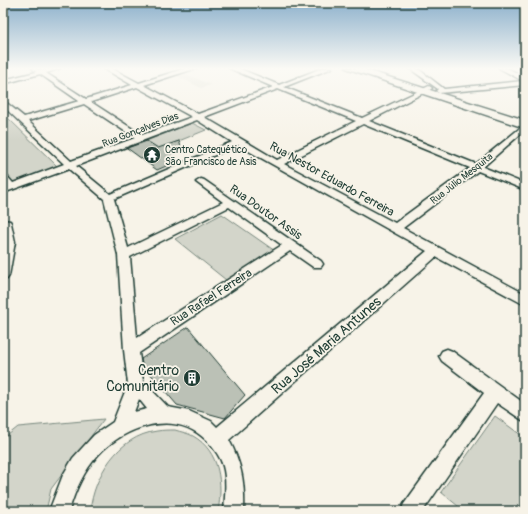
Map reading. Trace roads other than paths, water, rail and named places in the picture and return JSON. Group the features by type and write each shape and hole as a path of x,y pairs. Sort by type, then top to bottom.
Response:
{"main road":[{"path":"438,92 525,126"},
{"path":"440,92 525,118"}],"street":[{"path":"71,92 142,139"},
{"path":"23,120 114,92"},
{"name":"Rua Nestor Eduardo Ferreira","path":"150,92 198,117 238,142 525,300"},
{"name":"Rua Gonçalves Dias","path":"7,189 265,92"},
{"path":"291,92 525,187"},
{"path":"278,164 361,120 428,92"},
{"path":"3,102 71,166 109,198 124,255 131,350 136,384 120,426"},
{"name":"Rua Júlio Mesquita","path":"396,228 476,168 525,126"},
{"path":"109,198 238,142"},
{"path":"3,176 7,189"},
{"name":"Rua Doutor Assis","path":"200,182 317,264"},
{"path":"124,255 229,203"},
{"path":"3,276 5,248 9,242 6,223"},
{"name":"Rua Rafael Ferreira","path":"131,350 290,245"},
{"name":"Rua José Maria Antunes","path":"218,439 435,251"},
{"path":"447,356 525,414"},
{"path":"136,384 163,414"},
{"path":"411,511 495,392"},
{"path":"59,511 67,487 81,462 99,441 120,426 142,417 163,414 184,416 202,425 218,439 230,460 235,487 234,511"}],"place":[{"name":"Centro Catequético São Francisco de Asis","path":"152,155"},
{"name":"Centro Comunitário","path":"192,378"}]}
